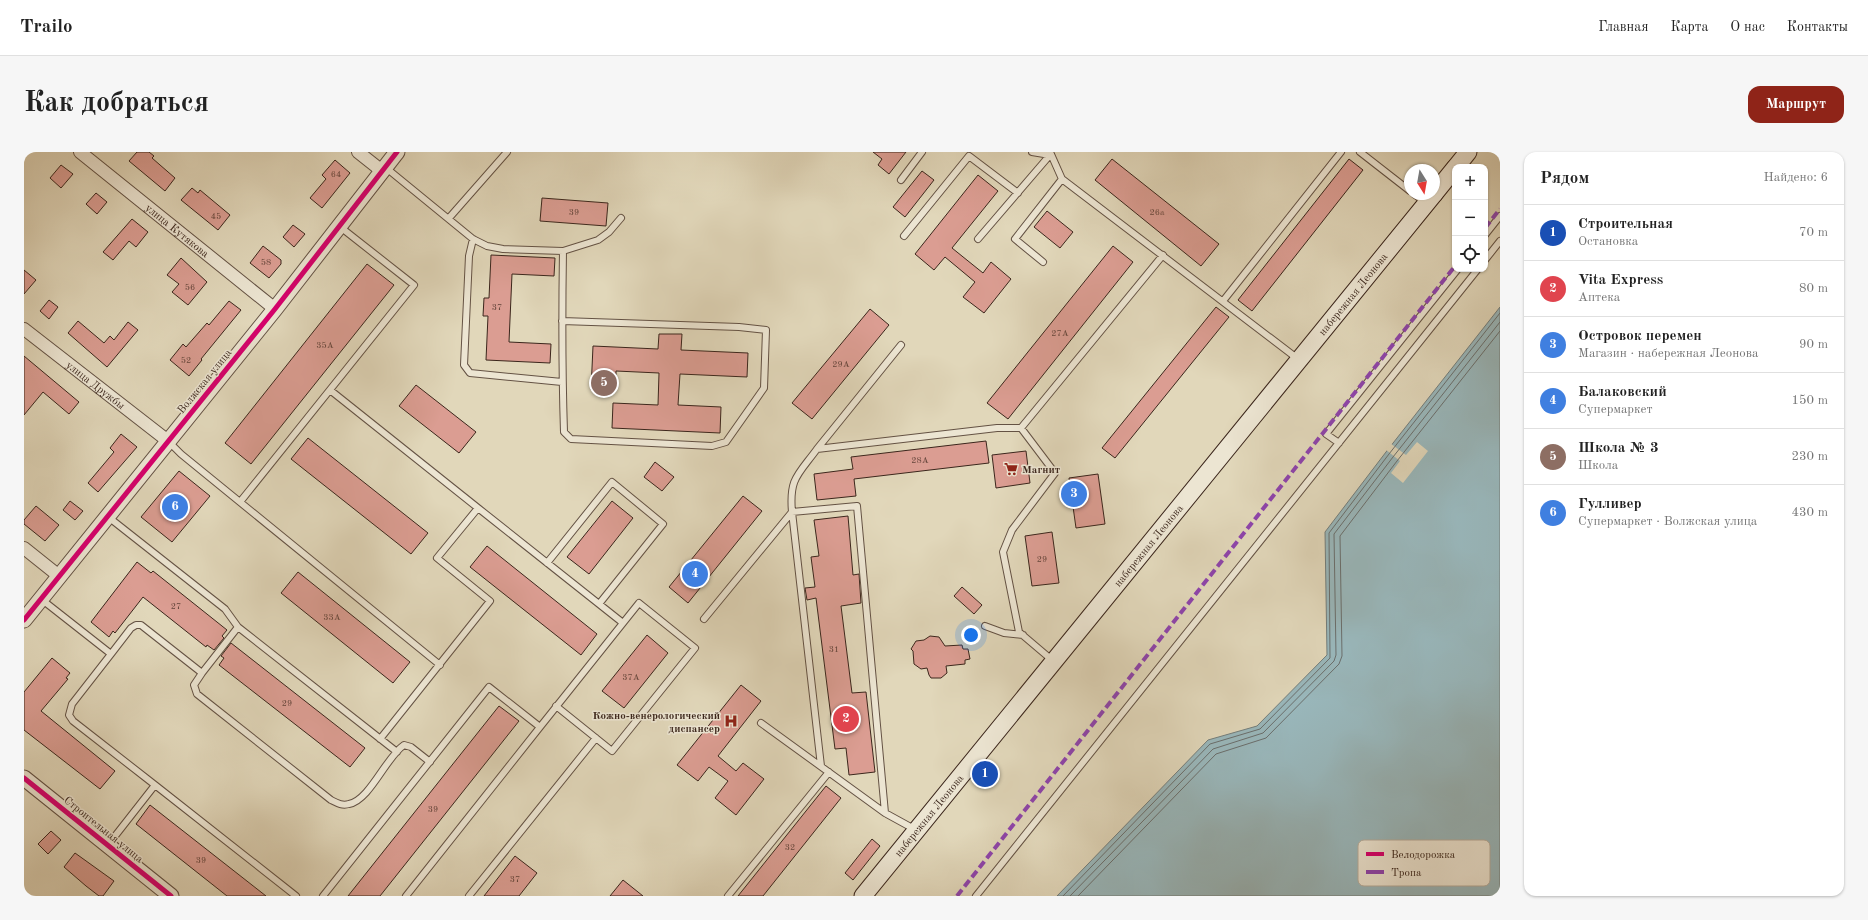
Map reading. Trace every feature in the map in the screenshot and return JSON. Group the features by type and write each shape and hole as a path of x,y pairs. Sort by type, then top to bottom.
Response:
{"main road":[{"name":"набережная Леонова","path":"1459,164 1468,152"},
{"name":"набережная Леонова","path":"1440,183 1452,172"},
{"name":"набережная Леонова","path":"863,896 1299,360 1424,200"}],"street":[{"name":"улица Кутякова","path":"80,152 275,309"},
{"path":"358,152 384,169"},
{"name":"Волжская улица","path":"24,620 275,309 397,152"},
{"name":"улица Дружбы","path":"24,328 168,441"},
{"path":"24,548 59,576"},
{"name":"Строительная улица","path":"24,778 171,896"}],"lane":[{"path":"449,218 507,152"},
{"path":"901,180 922,152"},
{"path":"1032,152 1049,153"},
{"path":"1223,301 1342,152"},
{"path":"1360,152 1404,186"},
{"path":"1049,153 1062,179 1299,360"},
{"path":"978,239 1018,193 1049,153"},
{"path":"904,236 969,156 1018,193"},
{"path":"384,169 449,218 473,239 487,246 503,249 563,251 598,240 609,232 621,218"},
{"path":"1042,262 1015,239 1062,179"},
{"path":"1488,231 1500,216"},
{"path":"240,502 414,285 340,226"},
{"path":"473,239 469,256 464,365 470,373 562,382"},
{"path":"1488,256 1500,241"},
{"path":"562,320 739,327 766,330 764,388 726,442 712,446 571,439 564,432 562,382 562,320 563,251"},
{"path":"1021,428 1163,255"},
{"path":"1339,443 1326,434 1456,272"},
{"path":"976,896 1476,272"},
{"path":"821,766 792,512 791,495 793,481 901,345"},
{"path":"330,390 623,623"},
{"path":"817,449 997,428 1021,428"},
{"path":"1021,428 1054,473 1012,530 1003,552 1019,632 1054,662"},
{"path":"168,441 181,454 440,665"},
{"path":"547,563 612,482 664,524 599,604"},
{"path":"704,619 792,512 857,506 885,813"},
{"path":"380,739 490,601 437,558 478,508"},
{"path":"107,516 225,609 238,627 397,752"},
{"path":"41,599 111,654"},
{"path":"406,896 556,706 639,603 695,648 612,751 556,706"},
{"path":"202,673 140,625 136,625 131,628 72,704 70,716 73,721 296,896"},
{"path":"985,626 1004,633 1023,635"},
{"path":"238,627 194,685 197,694 331,800 339,804 348,805 362,797 404,745 408,745 430,762"},
{"path":"323,896 489,687 540,727"},
{"path":"761,723 885,813 916,830"},
{"path":"469,896 596,738"},
{"path":"728,896 829,772"},
{"path":"108,845 155,785"}],"water":[{"path":"1500,307 1500,896 1057,896 1208,740 1257,726 1327,655 1325,532"}],"pier":[{"path":"1417,442 1428,451 1403,483 1391,473 1400,461 1385,449 1390,443 1406,455"}],"building":[{"path":"137,152 149,152 154,156 152,158 175,178 165,191 129,161"},
{"path":"873,152 906,152 889,174 878,165 882,159"},
{"path":"1112,159 1219,244 1201,266 1095,180"},
{"path":"1349,159 1363,170 1252,311 1238,300"},
{"path":"335,160 350,173 322,208 310,198 326,179 322,175"},
{"path":"61,165 73,174 61,188 50,178"},
{"path":"922,171 934,180 905,217 893,207"},
{"path":"978,175 998,191 952,248 983,273 991,262 1011,279 984,313 963,297 975,282 945,257 934,270 915,254"},
{"path":"192,188 198,193 200,190 230,215 218,230 181,200"},
{"path":"96,193 107,202 97,214 86,204"},
{"path":"542,198 608,203 606,226 540,221"},
{"path":"1047,211 1073,232 1060,248 1034,227"},
{"path":"132,219 148,232 136,247 129,241 113,260 103,252"},
{"path":"293,225 305,234 294,247 283,237"},
{"path":"263,246 281,260 281,264 269,278 250,263"},
{"path":"1113,246 1133,262 1008,419 987,403"},
{"path":"491,255 555,258 554,276 512,274 509,342 551,344 550,363 486,360 488,316 483,316 484,298 489,298"},
{"path":"181,258 207,282 188,305 172,292 179,284 167,275"},
{"path":"367,264 394,285 251,464 225,443"},
{"path":"24,270 36,280 24,294"},
{"path":"49,300 58,307 49,319 40,311"},
{"path":"229,301 241,310 189,376 170,360 183,344 186,347 207,323 209,325"},
{"path":"1216,307 1229,317 1115,458 1102,448"},
{"path":"870,309 889,325 812,419 792,403"},
{"path":"78,321 104,343 110,336 114,340 128,322 138,330 107,367 68,333"},
{"path":"659,334 682,334 681,350 748,353 747,377 680,374 678,405 721,407 720,433 612,428 613,403 658,405 659,373 616,371 616,391 591,390 593,346 658,349"},
{"path":"24,356 79,402 69,414 43,392 24,415"},
{"path":"416,385 476,432 459,453 399,406"},
{"path":"121,434 137,447 98,492 88,483 114,452 110,448"},
{"path":"308,438 428,533 411,554 291,459"},
{"path":"986,441 989,463 854,479 856,496 817,500 814,474 853,469 851,457"},
{"name":"Магнит","path":"1026,451 1030,483 996,488 992,455"},
{"path":"655,462 674,477 662,491 644,477"},
{"path":"179,471 210,496 172,542 141,517"},
{"path":"1098,474 1105,524 1076,528 1069,478"},
{"path":"743,496 762,511 688,603 669,587"},
{"path":"70,501 83,511 75,520 63,510"},
{"path":"612,501 633,518 589,574 567,557"},
{"path":"36,506 59,525 45,541 24,524 24,520"},
{"path":"848,516 853,575 859,574 861,603 841,606 852,693 866,692 875,772 849,775 846,748 835,749 816,598 807,600 805,588 815,587 811,557 819,556 814,520"},
{"path":"1052,532 1059,583 1032,586 1025,536"},
{"path":"487,546 597,634 581,655 470,567"},
{"path":"137,562 151,573 153,571 227,630 222,636 224,638 214,650 207,645 206,647 143,597 115,633 113,631 109,637 91,622"},
{"path":"298,572 410,662 393,683 281,593"},
{"path":"962,587 982,605 974,614 954,596"},
{"path":"647,635 668,653 624,708 602,691"},
{"path":"930,636 939,637 945,646 962,645 963,649 968,649 970,659 965,660 965,664 946,666 947,673 941,678 931,678 927,668 921,669 914,664 913,651 911,649 916,641 924,640"},
{"path":"231,643 365,748 350,767 219,665 224,658 221,656"},
{"path":"52,658 70,673 66,678 68,679 41,711 115,771 100,789 24,730 24,692"},
{"path":"741,685 761,701 718,756 736,771 743,763 764,779 736,815 715,798 728,781 709,767 698,781 677,765"},
{"path":"499,706 519,721 380,896 348,896"},
{"path":"826,786 841,798 763,896 738,896"},
{"path":"150,805 266,896 227,896 136,824"},
{"path":"51,831 61,840 48,854 38,844"},
{"path":"872,839 880,846 853,880 845,873"},
{"path":"75,853 114,881 103,896 99,896 64,867"},
{"path":"515,856 537,873 519,896 484,896"},
{"path":"623,880 643,896 610,896"}],"marked path":[{"path":"1488,224 1500,209"},
{"path":"957,896 1452,270"}],"cycle path":[{"path":"24,620 275,309 397,152"},
{"path":"24,778 171,896"}],"place":[{"name":"Школа № 3","path":"604,383"},
{"name":"Магнит","path":"1011,469"},
{"name":"Островок перемен","path":"1074,494"},
{"name":"Гулливер","path":"175,507"},
{"name":"Балаковский","path":"695,574"},
{"name":"Vita Express","path":"846,719"},
{"name":"Кожно-венерологический диспансер","path":"731,721"},
{"name":"Строительная","path":"985,774"}]}
